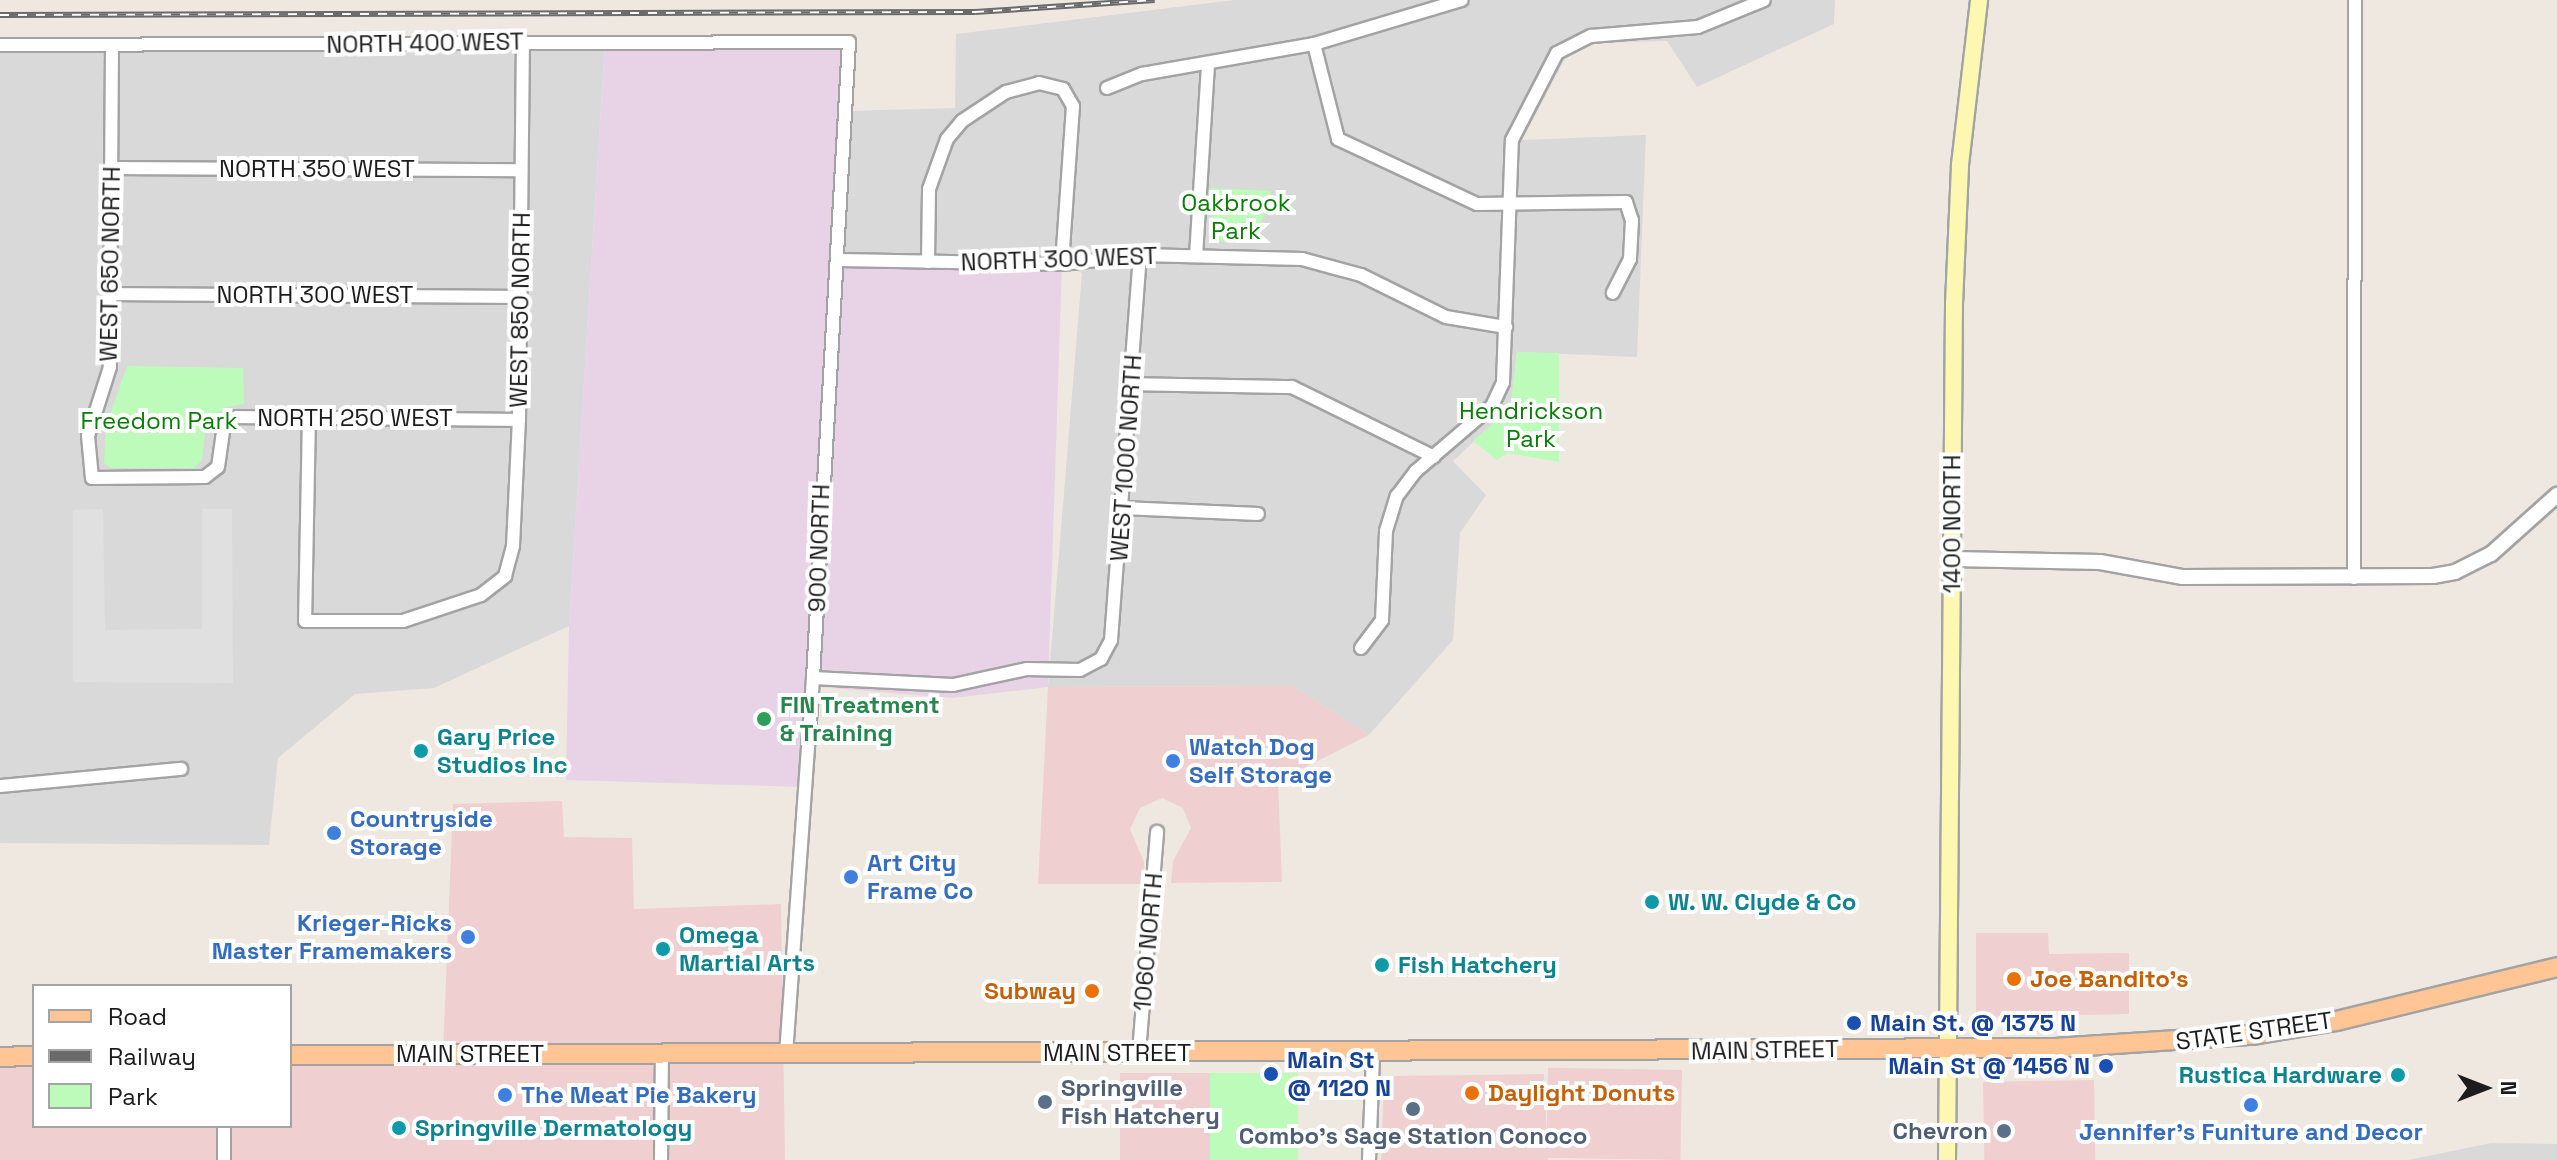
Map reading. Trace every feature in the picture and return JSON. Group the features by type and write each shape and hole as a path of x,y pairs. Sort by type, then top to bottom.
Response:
{"main road":[{"name":"1400 NORTH","path":"1947,1160 1945,1048 1958,211 1979,0"},
{"name":"STATE STREET","path":"1945,1048 2103,1046 2253,1035 2336,1021 2557,967"},
{"name":"MAIN STREET","path":"292,1055 1139,1052 1373,1055 1945,1048"},
{"path":"0,1057 32,1056"}],"street":[{"path":"1107,88 1142,74 1314,44 1462,0"},
{"path":"1361,648 1382,620 1386,531 1397,496 1434,457 1492,406 1503,382 1511,207 1510,155 1518,121 1564,46 1591,36 1675,32 1764,0"},
{"path":"2354,578 2355,0"},
{"name":"WEST 850 NORTH","path":"309,416 305,621 403,621 481,595 505,576 513,546 519,420 523,42"},
{"name":"NORTH 400 WEST","path":"0,45 849,42"},
{"name":"900 NORTH","path":"786,1053 813,678 820,499 839,260 849,42"},
{"path":"1314,44 1338,139 1477,204 1511,207 1626,202 1632,220 1630,259 1613,293"},
{"name":"WEST 650 NORTH","path":"92,478 88,436 110,367 112,46"},
{"path":"1196,256 1208,63"},
{"path":"928,262 933,171 947,139 962,121 1022,85 1047,83 1067,93 1073,106 1062,264"},
{"name":"NORTH 350 WEST","path":"112,168 521,170"},
{"name":"NORTH 300 WEST","path":"839,260 1062,264 1140,255 1264,255 1328,264 1446,317 1506,327"},
{"name":"WEST 1000 NORTH","path":"813,678 953,685 1027,669 1080,670 1101,659 1111,640 1140,255"},
{"name":"NORTH 300 WEST","path":"110,294 519,297"},
{"path":"1131,384 1292,387 1434,457"},
{"name":"NORTH 250 WEST","path":"92,478 196,480 218,467 220,432 229,419 309,416 519,420"},
{"path":"1952,559 2077,560 2182,577 2354,578 2455,572 2491,554 2557,495"},
{"path":"1123,508 1258,514"},
{"path":"0,786 181,769"},
{"name":"1060 NORTH","path":"1139,1052 1157,832"},
{"path":"661,1160 662,1054"},
{"path":"1369,1160 1373,1055"},
{"path":"224,1128 224,1160"}],"shaded area":[{"path":"1234,0 1835,0 1834,24 1697,87 1667,41 1599,43 1569,51 1522,140 1646,135 1637,357 1517,352 1512,397 1503,414 1453,461 1486,495 1460,533 1453,640 1369,735 1293,686 1048,687 1082,273 1062,264 839,260 846,111 955,108 956,34"},
{"path":"605,42 569,626 434,688 355,694 278,758 269,845 0,843 0,45"},
{"path":"605,42 849,42 839,260 1062,264 1048,687 952,698 820,687 802,787 566,780 569,626"},
{"path":"103,509 105,630 202,629 202,509 232,509 233,683 73,682 73,510"},
{"path":"1293,686 1369,735 1278,781 1282,882 1171,883 1173,861 1191,828 1183,808 1162,798 1140,808 1130,829 1144,862 1143,884 1038,884 1048,687"},
{"path":"562,801 564,837 632,838 634,909 781,904 785,1160 0,1160 0,1057 32,1056 32,1128 292,1128 292,1055 443,1054 453,804"},
{"path":"1976,933 2048,933 2049,954 2129,953 2129,1014 1976,1017"},
{"path":"1548,1068 1682,1070 1680,1160 1546,1158"},
{"path":"1120,1073 1210,1073 1210,1160 1120,1160"},
{"path":"1544,1074 1548,1160 1381,1160 1384,1082 1390,1076"},
{"path":"2094,1080 2095,1160 1984,1160 1983,1082"},
{"path":"2491,1143 2557,1144 2557,1160 2408,1160"}],"green space":[{"name":"Oakbrook Park","path":"1211,188 1271,191 1255,243 1211,241"},
{"name":"Hendrickson Park","path":"1517,352 1559,353 1559,462 1508,453 1497,460 1473,441 1503,414 1512,397"},
{"name":"Freedom Park","path":"127,366 243,368 244,404 226,407 206,423 202,460 194,468 111,468 104,463 106,426"},
{"path":"1210,1073 1298,1073 1298,1160 1210,1160"}],"railway":[{"path":"0,15 975,12 1155,0"}],"place":[{"name":"FIN Treatment & Training","path":"764,719"},
{"name":"Gary Price Studios Inc","path":"421,751"},
{"name":"Watch Dog Self Storage","path":"1173,761"},
{"name":"Countryside Storage","path":"334,833"},
{"name":"Art City Frame Co","path":"851,877"},
{"name":"W. W. Clyde & Co","path":"1652,902"},
{"name":"Krieger-Ricks Master Framemakers","path":"468,937"},
{"name":"Omega Martial Arts","path":"663,949"},
{"name":"Fish Hatchery","path":"1382,965"},
{"name":"Joe Bandito's","path":"2014,979"},
{"name":"Subway","path":"1092,991"},
{"name":"Main St. @ 1375 N","path":"1854,1023"},
{"name":"Main St @ 1456 N","path":"2106,1066"},
{"name":"Main St @ 1120 N","path":"1271,1074"},
{"name":"Rustica Hardware","path":"2398,1075"},
{"name":"Daylight Donuts","path":"1472,1093"},
{"name":"The Meat Pie Bakery","path":"505,1095"},
{"name":"Springville Fish Hatchery","path":"1045,1102"},
{"name":"Jennifer's Funiture and Decor","path":"2251,1105"},
{"name":"Combo's Sage Station Conoco","path":"1413,1109"},
{"name":"Springville Dermatology","path":"399,1128"},
{"name":"Chevron","path":"2004,1131"}]}
